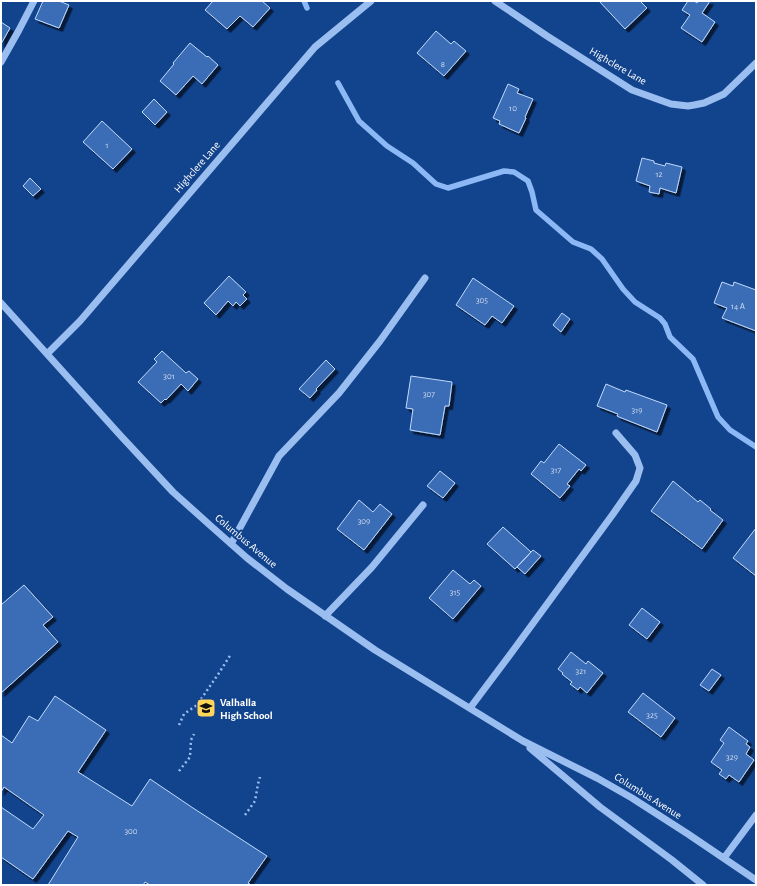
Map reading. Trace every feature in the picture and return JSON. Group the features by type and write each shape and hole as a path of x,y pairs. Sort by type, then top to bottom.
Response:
{"street":[{"path":"1,62 20,30 34,1"},
{"name":"Highclere Lane","path":"47,354 80,321 315,47 371,1"},
{"name":"Highclere Lane","path":"495,1 546,36 632,90 671,104 688,106 694,105 704,103 724,94 756,63"},
{"path":"231,544 279,456 339,393 380,341 424,278"},
{"name":"Columbus Avenue","path":"1,303 173,492 231,544 287,589 375,650 523,741 597,778 632,798 756,880"},
{"path":"470,708 636,481 640,468 635,455 616,433"},
{"path":"325,616 372,567 423,505"},
{"name":"Columbus Avenue","path":"523,741 600,807 672,860 703,885"},
{"path":"724,858 756,815"}],"path":[{"path":"179,725 184,714 197,705 231,654"},
{"path":"179,771 190,757 191,740 194,734"},
{"path":"245,815 255,800 260,777"}],"building":[{"path":"43,1 59,1 69,5 59,28 35,19"},
{"path":"213,1 262,1 270,8 253,27 240,16 227,29 205,10"},
{"path":"599,1 640,1 647,8 625,29"},
{"path":"688,1 694,1 697,3 698,1 710,1 702,13 715,22 702,42 681,28 690,15 682,10"},
{"path":"1,22 10,28 1,44"},
{"path":"436,31 451,44 454,41 466,51 444,76 417,53"},
{"path":"190,43 218,65 202,84 193,76 176,95 160,81"},
{"path":"508,84 519,89 517,93 533,99 519,133 499,124 500,121 493,118"},
{"path":"154,99 167,112 155,125 142,112"},
{"path":"102,121 132,149 113,169 83,142"},
{"path":"642,158 665,166 666,163 682,167 676,193 660,188 659,194 649,192 650,186 636,181"},
{"path":"30,178 41,189 33,196 23,186"},
{"path":"229,276 246,292 243,295 247,299 240,306 236,302 233,306 228,301 216,315 204,303"},
{"path":"473,278 514,306 502,323 492,316 485,325 456,305"},
{"path":"722,282 733,286 734,282 756,290 756,331 722,318 727,308 714,303"},
{"path":"562,313 570,319 561,332 553,325"},
{"path":"162,351 186,373 189,371 198,379 188,391 181,384 166,400 165,399 161,403 138,382 157,362 154,359"},
{"path":"326,360 335,369 316,389 317,390 310,398 299,389"},
{"path":"411,376 452,382 449,406 445,406 440,435 410,430 413,409 406,408"},
{"path":"606,384 625,392 626,390 667,405 657,432 619,417 617,416 618,414 597,406"},
{"path":"559,444 586,465 581,471 579,469 567,484 570,486 560,498 531,474 541,461 544,463"},
{"path":"440,471 455,483 443,498 427,486"},
{"path":"673,481 698,502 700,500 723,520 702,549 651,511"},
{"path":"359,500 373,512 380,504 392,514 364,550 337,529"},
{"path":"503,527 531,552 515,569 487,544"},
{"path":"756,528 756,576 733,558"},
{"path":"533,550 541,556 525,574 517,567"},
{"path":"453,570 470,584 474,580 481,586 453,619 429,598"},
{"path":"24,585 53,617 43,625 58,642 1,693 1,605"},
{"path":"642,608 660,622 647,639 629,625"},
{"path":"571,652 586,664 588,661 603,673 587,693 580,687 578,690 570,684 572,682 558,669"},
{"path":"712,669 721,675 709,691 700,685"},
{"path":"643,693 675,718 661,737 628,712"},
{"path":"55,696 106,730 78,772 132,806 150,779 267,856 248,883 251,885 150,885 145,882 143,885 48,885 78,837 68,831 33,879 1,857 1,807 33,829 44,815 4,787 1,792 1,735 12,743 29,716 38,721"},
{"path":"729,727 748,741 746,744 750,747 746,754 754,760 739,782 729,775 726,779 719,774 722,770 711,762 724,743 720,740"}],"waterway":[{"path":"304,1 307,8"},
{"path":"338,83 359,121 387,146 413,163 436,184 448,188 504,171 514,172 528,181 536,210 573,242 591,249 602,259 623,289 635,302 660,318 665,324 670,337 693,359 718,417 730,430 756,447"}],"place":[{"name":"Valhalla High School","path":"206,708"}]}
